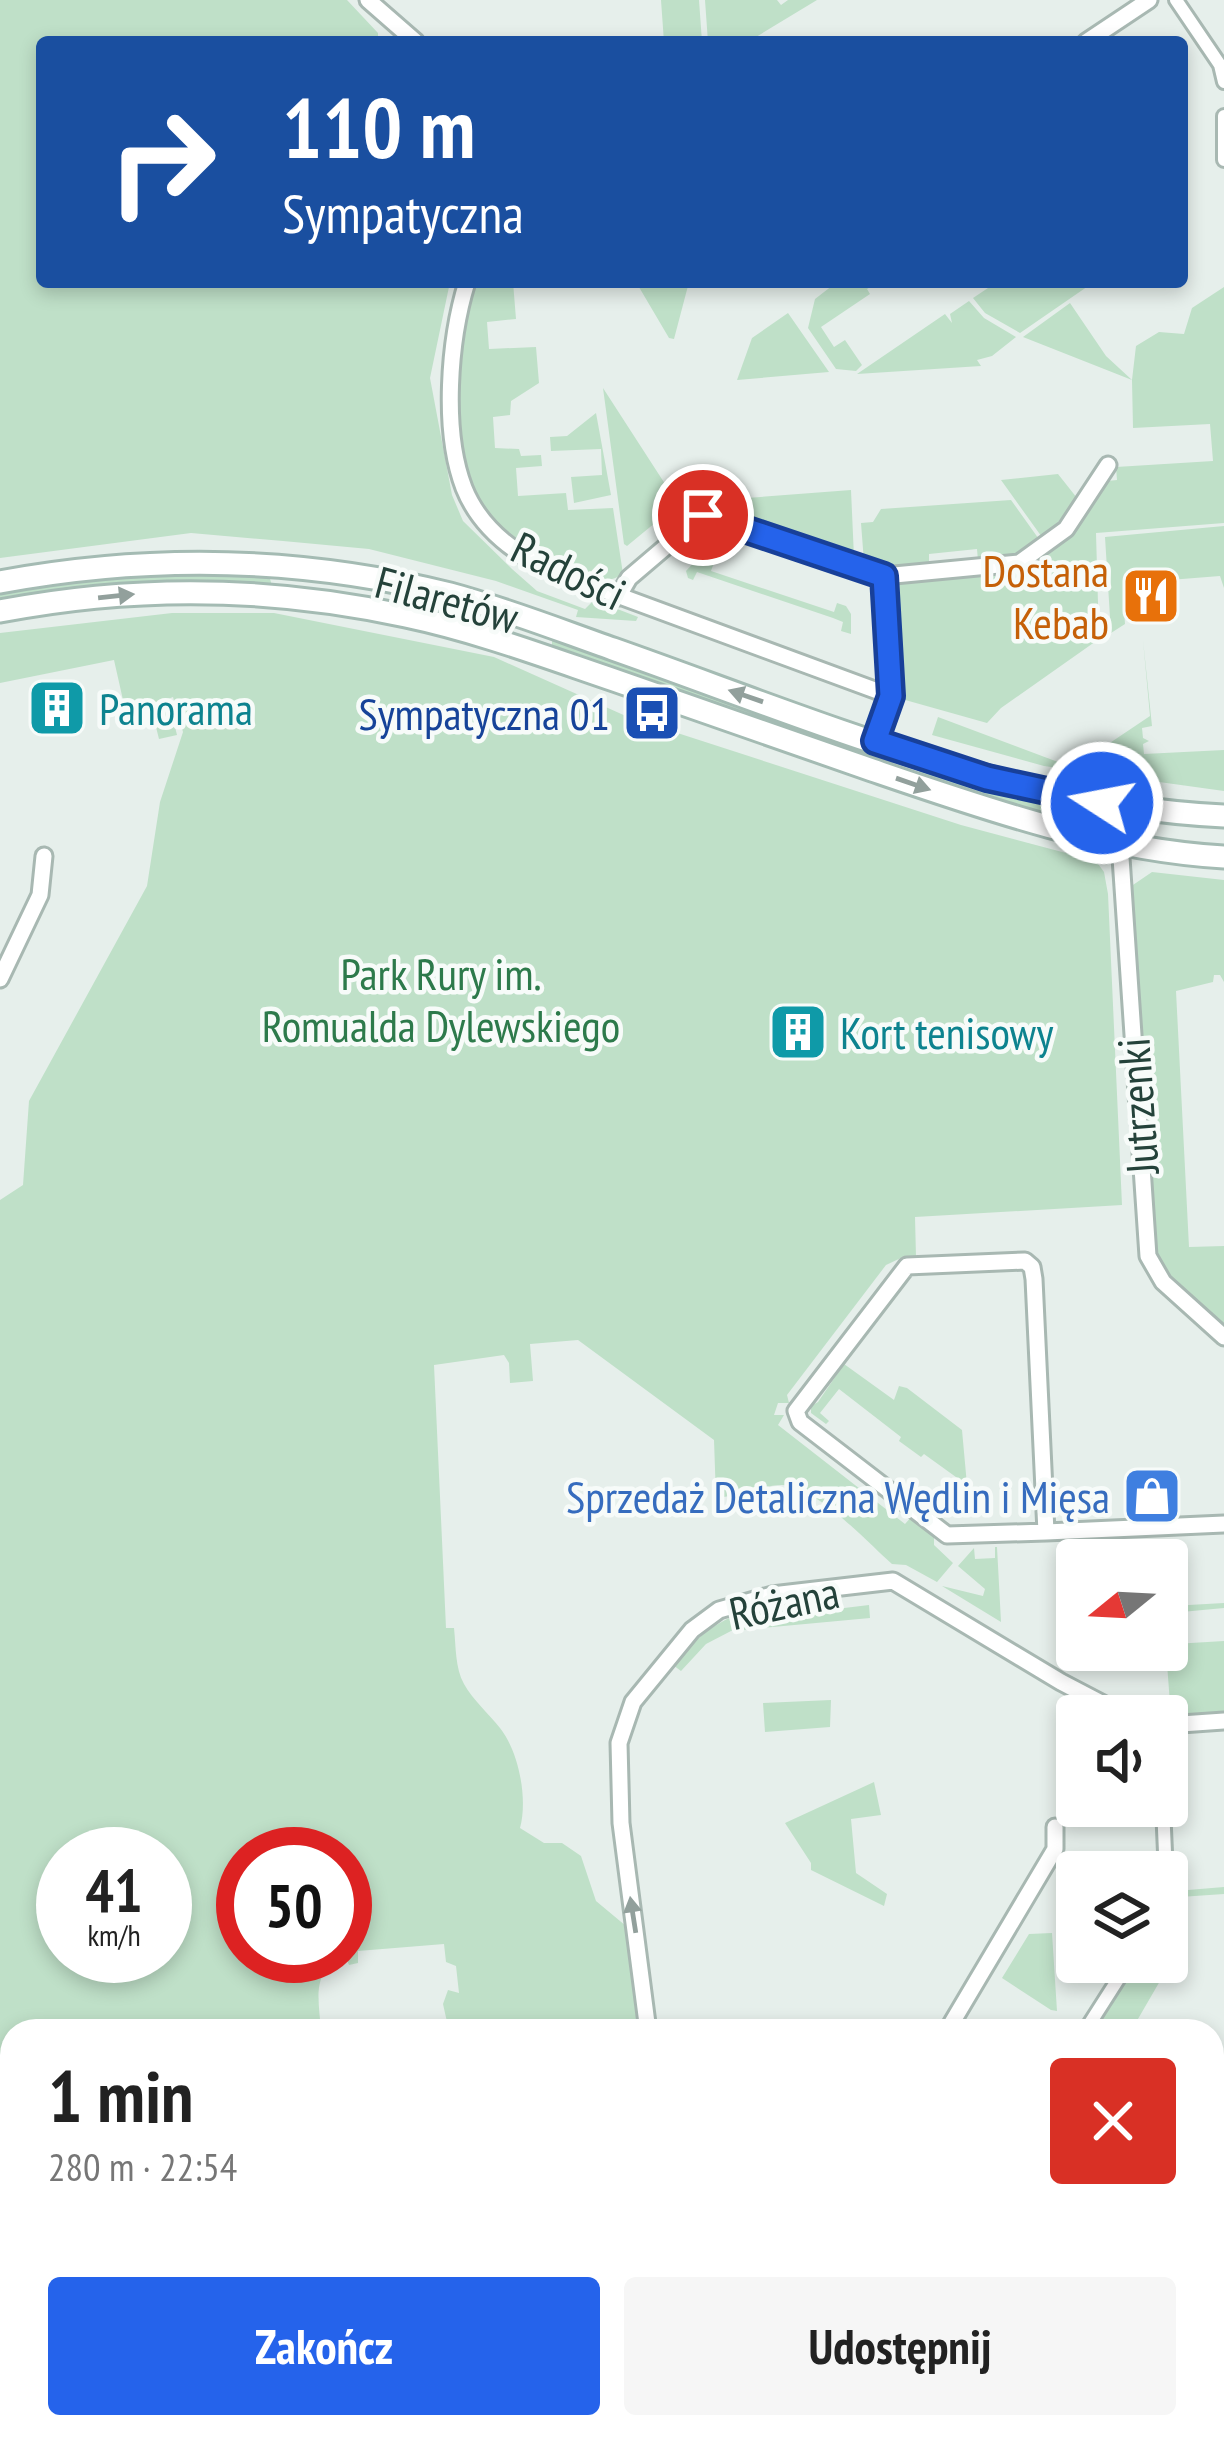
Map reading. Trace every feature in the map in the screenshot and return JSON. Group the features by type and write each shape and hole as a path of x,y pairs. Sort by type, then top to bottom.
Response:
{"main road":[{"name":"Filaretów","path":"0,582 158,563 271,564 383,580 483,603 1013,785 1153,811 1224,816"},
{"name":"Filaretów","path":"0,611 178,591 277,596 385,611 490,639 998,812 1120,843 1224,856"},
{"path":"864,767 875,741"},
{"path":"1120,843 1129,826 1153,811"}],"street":[{"path":"368,0 409,36"},
{"path":"1095,36 1149,0"},
{"path":"1176,0 1220,65 1224,82"},
{"path":"1224,116 1224,160"},
{"name":"Radości","path":"466,288 451,385 458,466 464,488 492,531 523,556 618,597 891,696"},
{"path":"618,597 629,578 703,515 884,576 1019,563 1066,529 1108,465"},
{"path":"875,741 891,696 884,576"},
{"name":"Jutrzenki","path":"1120,843 1148,1256 1162,1282 1224,1337"},
{"path":"0,979 38,901 44,856"},
{"path":"1046,1532 1032,1268 1025,1261 907,1266 799,1406 797,1417 946,1535 1046,1532 1224,1524"},
{"name":"Różana","path":"647,2019 621,1823 618,1755 632,1702 692,1630 719,1610 742,1600 893,1581 1086,1695"},
{"path":"1188,1724 1224,1721"},
{"path":"954,2019 1055,1849 1055,1827"},
{"path":"1093,2019 1116,1983"}],"green space":[{"path":"0,0 347,0 378,36 36,36 36,288 449,288 430,378 452,495 463,521 537,591 585,609 594,600 638,617 636,621 576,617 578,610 496,581 369,549 191,533 0,558"},
{"path":"661,0 699,0 702,36 664,36"},
{"path":"705,0 777,0 781,5 788,0 817,0 758,36 708,36"},
{"path":"1224,287 1224,523 1096,533 1099,639 1001,708 987,723 891,696 884,576 1019,563 1058,538 1098,482 1117,480 1116,467 1213,461 1210,424 1133,428 1136,346 1159,332 1184,334 1192,308"},
{"path":"473,288 513,288 516,319 487,322 489,349 536,347 539,383 511,401 510,415 493,417 495,448 519,449 521,456 541,455 542,466 516,468 518,496 566,493 568,510 613,508 623,574 605,580 572,572 515,540 484,507 463,456 459,426 458,365"},
{"path":"640,288 687,288 674,339"},
{"path":"829,288 869,288 870,294 821,327 834,347 845,340 862,365 856,371 836,369 808,328 815,299"},
{"path":"988,288 1085,288 1020,333 985,313 973,298"},
{"path":"969,301 984,318 1016,337 992,356 977,360 981,366 857,374 945,314 952,323 950,314"},
{"path":"1070,303 1106,356 1132,380 1023,337"},
{"path":"788,313 829,372 737,380 752,338"},
{"path":"603,388 678,504 627,546 624,544"},
{"path":"596,413 611,495 574,503 571,477 602,475 601,449 551,451 550,437 567,436"},
{"path":"1058,474 1077,498 1044,540 1001,480"},
{"path":"851,490 854,557 719,512 734,499"},
{"path":"1011,500 1041,542 1020,555 978,561 977,549 929,554 929,566 894,570 864,562 861,523 873,522 881,509"},
{"path":"1224,526 1224,588 1220,576 1144,582 1123,593 1125,624 1111,633 1105,537"},
{"path":"698,558 715,560 711,571 834,612 837,603 846,606 851,634 841,631 843,622 833,618 697,572 693,580 688,578 686,571"},
{"path":"210,570 269,575 272,586 170,586 0,602 0,592 123,574"},
{"name":"Park Rury im. Romualda Dylewskiego","path":"172,613 274,613 494,657 628,717 961,825 1096,861 1104,872 1122,1205 915,1217 916,1257 886,1265 787,1395 789,1403 778,1403 774,1415 784,1415 778,1425 905,1524 913,1515 934,1533 934,1545 953,1563 937,1582 906,1565 892,1564 840,1516 795,1488 775,1485 716,1498 714,1440 578,1340 530,1344 533,1381 510,1383 504,1355 434,1365 446,1628 454,1628 459,1671 512,1750 522,1790 520,1828 544,1843 562,1843 581,1856 596,1901 626,1926 637,2019 446,2019 443,2004 448,1990 459,1993 456,1966 446,1962 444,1944 372,1950 372,1827 216,1827 216,1983 321,1983 320,2019 0,2019 0,1200 23,1185 29,1101 147,886 160,802 183,732 173,697 168,699 177,735 159,739 150,703 99,716 98,707 123,700 114,660 0,683 0,633"},
{"path":"519,625 862,746 766,724 552,650 552,639"},
{"path":"1143,640 1152,726 1142,728 1143,738 1149,741 1143,744 1144,754 1224,750 1224,791 1044,766 932,735 938,717 1058,762 1086,759 1150,716"},
{"path":"921,766 1013,794 1123,815 1109,831 917,777"},
{"path":"1152,872 1224,880 1224,982 1214,975 1213,982 1176,991 1189,1247 1224,1246 1224,1327 1162,1270 1152,1241 1130,887"},
{"path":"844,1364 894,1400 899,1386 907,1388 962,1430 967,1485 899,1441 901,1437 839,1389 820,1413 829,1421 826,1424 811,1413 811,1406"},
{"path":"995,1547 1001,1622 942,1586 983,1596 985,1589 958,1566 974,1548 975,1559 995,1558"},
{"path":"785,1603 795,1614 869,1605 870,1618 731,1631 706,1644 681,1671 673,1665 722,1622"},
{"path":"1224,1603 1224,1608 1188,1611 1188,1605"},
{"path":"1224,1641 1224,1712 1188,1715 1188,1695 1169,1695 1168,1671 1188,1671 1188,1643"},
{"path":"831,1700 830,1727 765,1732 763,1703"},
{"path":"874,1782 881,1815 851,1819 856,1873 887,1894 884,1906 811,1870 785,1823"},
{"path":"1224,1887 1224,1894 1188,1896 1188,1890"},
{"path":"1052,1933 1057,2011 1002,1978 1029,1934"},
{"path":"1121,1983 1159,1983 1138,2019 1098,2019"}],"place":[{"name":"Dostana Kebab","path":"1151,596"},
{"name":"Panorama","path":"57,708"},
{"name":"Sympatyczna 01","path":"652,713"},
{"name":"Kort tenisowy","path":"798,1032"},
{"name":"Sprzedaż Detaliczna Wędlin i Mięsa","path":"1152,1496"}],"route":[{"path":"703,515 884,576 891,696 875,741 987,778 1102,803"}]}
